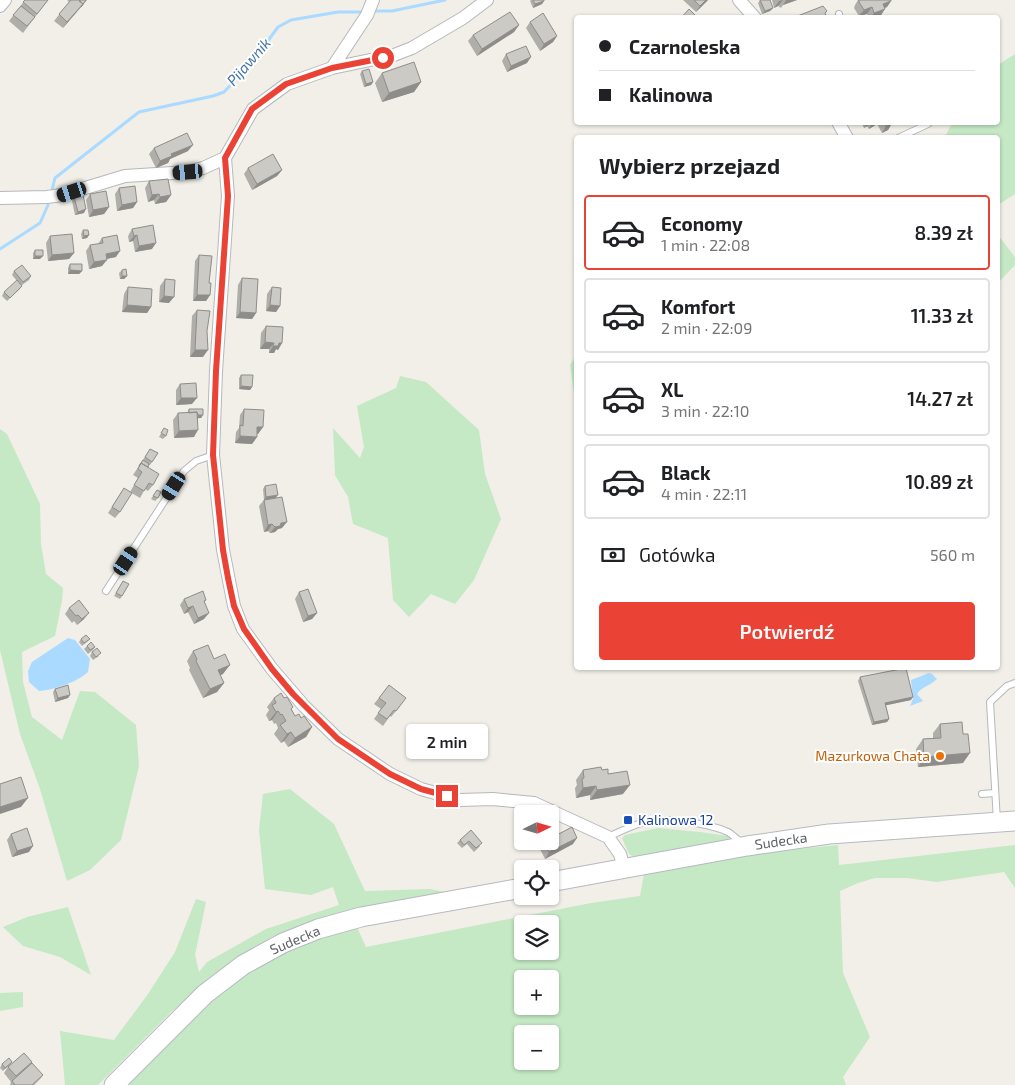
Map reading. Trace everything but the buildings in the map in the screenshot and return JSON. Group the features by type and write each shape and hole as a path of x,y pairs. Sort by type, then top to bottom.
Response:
{"main road":[{"name":"Sudecka","path":"559,880 746,846 829,834 1006,822"},
{"name":"Sudecka","path":"114,1085 205,994 243,966 283,943 318,929 361,917 514,889"}],"street":[{"path":"0,6 5,0"},
{"path":"487,0 463,18 412,48 394,55 332,68 286,84 252,109 225,158 228,196 216,371 213,455 223,550 234,606 244,629 272,669 310,712 338,739 390,774 421,789 460,800 494,799 534,803 608,837 620,854 624,868"},
{"path":"740,0 752,15"},
{"path":"332,68 367,16 372,1"},
{"path":"0,198 62,195 124,176 188,172 225,158"}],"lane":[{"path":"904,135 926,125"},
{"path":"106,591 184,471 196,460 213,455"},
{"path":"1006,822 994,793 990,702 1007,686 1015,683"},
{"path":"982,794 994,793"},
{"path":"608,837 645,822 660,820 718,828 730,833 746,846"}],"green space":[{"path":"1015,54 1015,194 1000,204 1000,135 946,135 951,125 1000,125 1000,64"},
{"path":"1000,238 1015,257 1015,265 1000,281"},
{"path":"574,358 574,394 570,365"},
{"path":"400,376 426,382 479,430 485,474 501,519 474,580 455,604 431,594 409,617 393,600 388,538 353,524 348,497 335,475 333,428 360,458 364,447 357,406 396,388"},
{"path":"0,429 7,434 40,504 41,544 46,574 63,588 55,636 22,652 23,682 32,717 62,740 80,691 95,692 136,725 139,766 121,840 90,870 67,881 40,789 20,734 0,650"},
{"path":"290,789 334,824 365,891 430,889 445,892 339,914 273,936 224,968 171,1012 98,1085 65,1085 60,1031 114,1040 148,994 175,952 196,899 206,902 195,955 199,972 207,962 266,929 339,905 333,887 311,895 265,889 259,830 263,794"},
{"path":"658,828 728,836 730,840 636,858 629,854 622,838 625,835"},
{"path":"838,845 839,865 1015,845 1015,888 1004,872 937,882 907,878 875,878 840,891 843,973 870,1037 843,1077 846,1085 127,1085 204,1002 235,975 316,929 356,925 366,947 514,918 514,960 559,960 559,915 530,915 640,896 644,874 758,853"},
{"path":"68,907 91,975 60,957 23,946 3,927 27,917"},
{"path":"23,992 23,1007 0,1011 0,993"}],"water":[{"path":"68,638 75,640 90,659 88,672 65,685 39,691 29,682 28,671 32,662"},
{"path":"929,673 937,679 917,694 923,701 910,706 913,699 911,680"}],"waterway":[{"name":"Pijawnik","path":"373,11 392,11 445,0"},
{"name":"Pijawnik","path":"52,190 55,178 139,112 224,92 254,60 278,27 291,20 338,12 364,12"},
{"name":"Pijawnik","path":"0,249 40,223 48,205"}],"place":[{"name":"Mazurkowa Chata","path":"940,756"},
{"name":"Kalinowa 12","path":"628,820"}],"route":[{"path":"383,58 332,68 286,84 252,109 225,158 228,196 216,371 213,455 223,550 234,606 244,629 272,669 293,694 338,739 390,774 421,789 447,796"}]}
